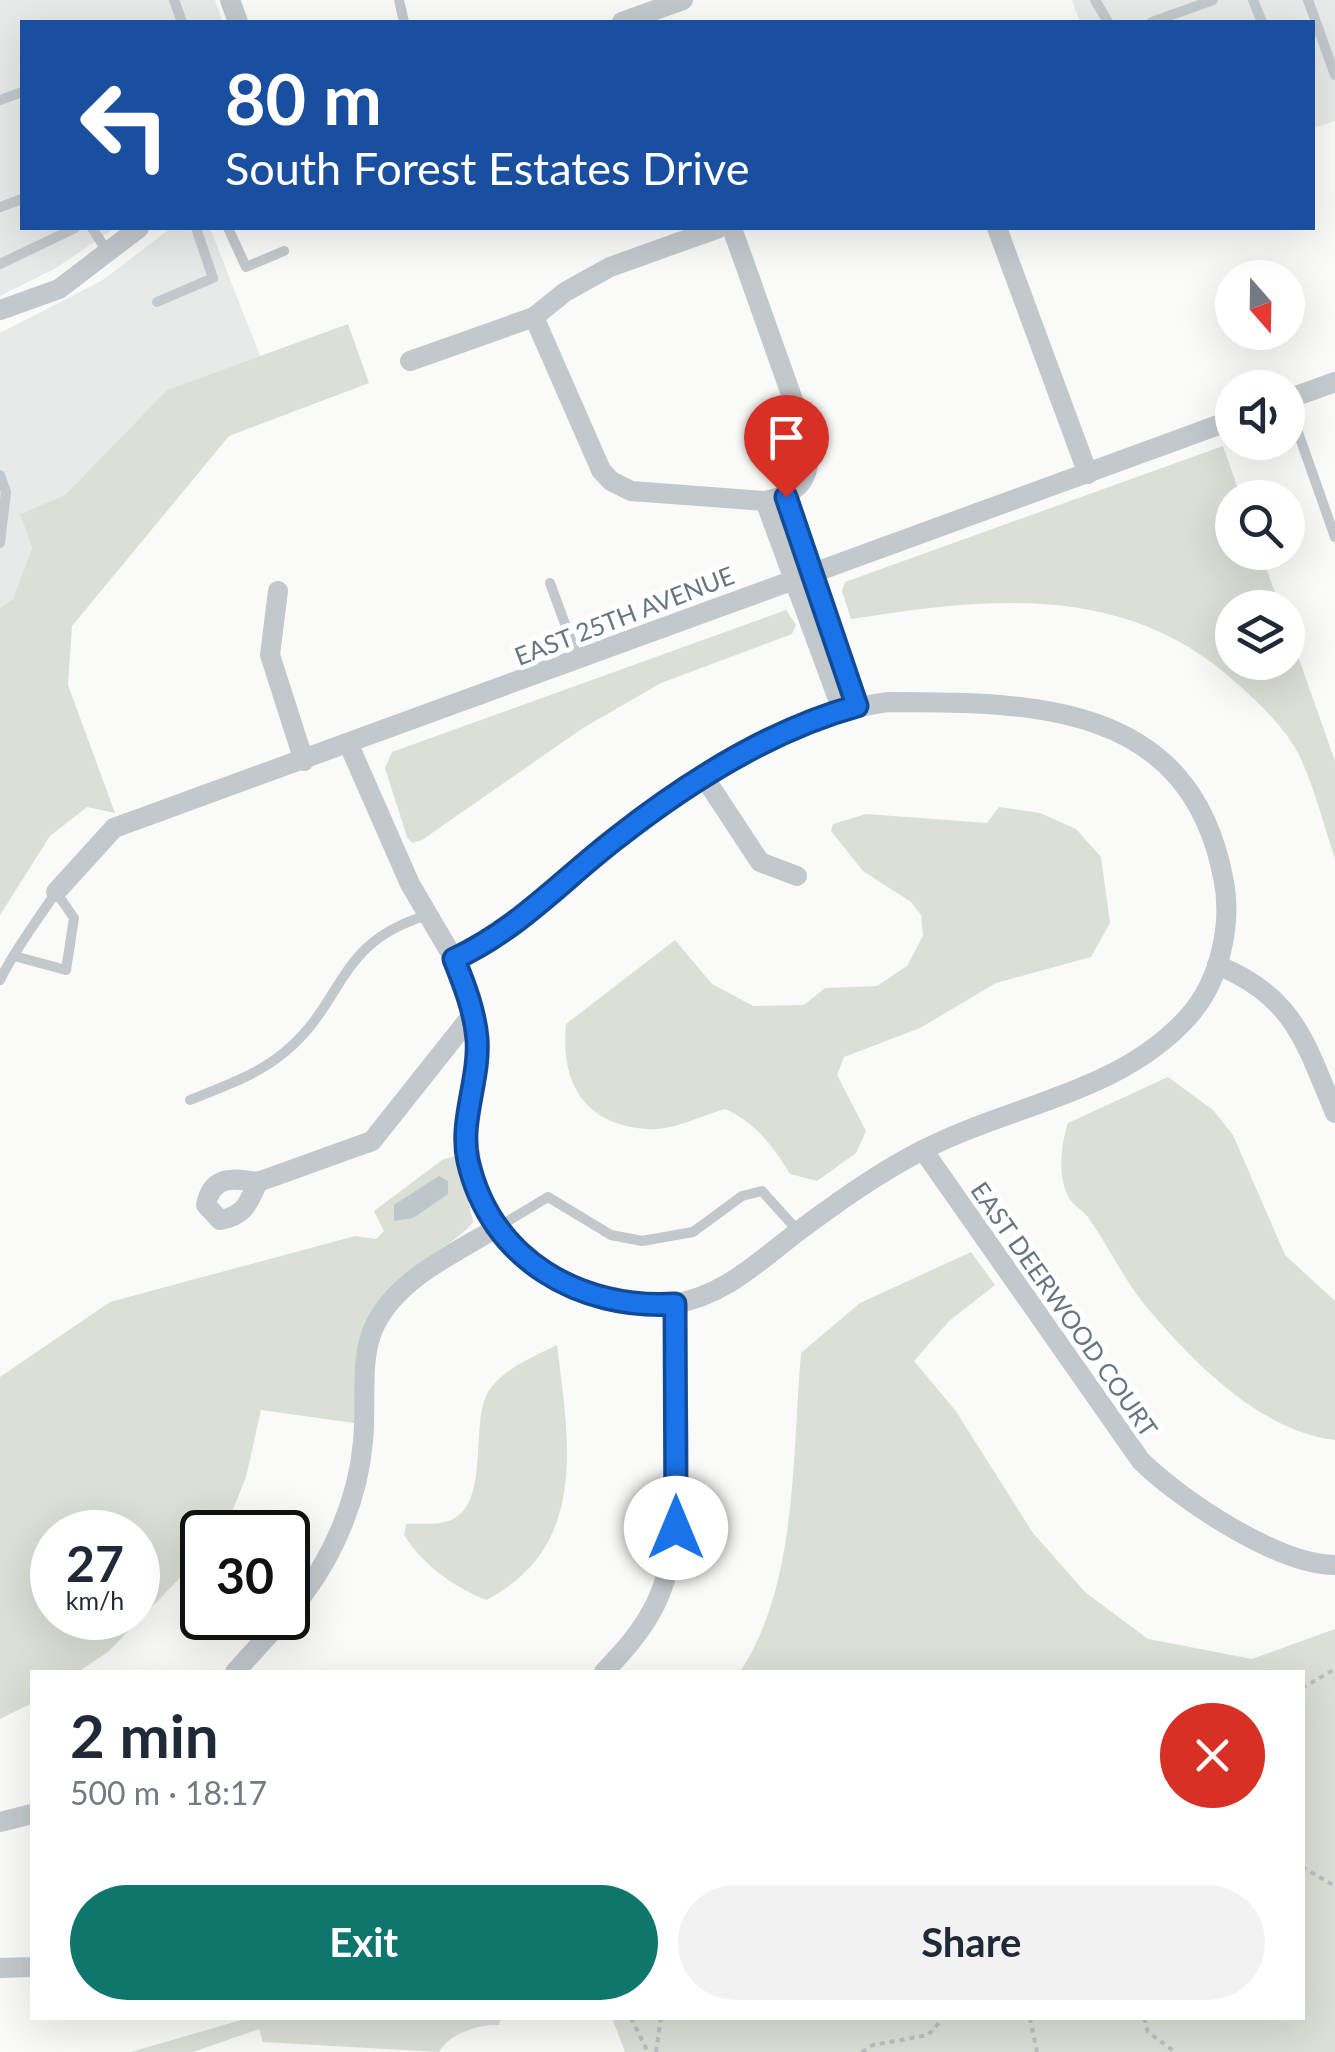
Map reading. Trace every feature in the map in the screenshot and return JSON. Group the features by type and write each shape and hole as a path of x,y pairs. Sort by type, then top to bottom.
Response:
{"street":[{"path":"628,20 683,0"},
{"path":"0,310 59,288 136,230"},
{"path":"410,362 534,317 565,292 610,267 713,230"},
{"path":"534,317 588,445 612,482 631,490 776,499 798,490 810,468 808,445 733,230"},
{"path":"999,230 1088,474"},
{"path":"1305,395 1335,382"},
{"name":"EAST 25TH AVENUE","path":"56,892 114,828 304,762 802,575 1215,426"},
{"path":"776,499 849,708"},
{"path":"278,591 270,655 304,762"},
{"path":"349,745 428,915 454,959 472,1015 477,1040 468,1160 498,1227 529,1261 561,1284 605,1301 639,1306 675,1304 743,1276 799,1231 923,1150 1130,1068 1192,1013 1217,965 1224,936 1226,892 1217,846 1198,804 1172,771 1137,742 1098,721 1034,706 888,702 849,708 766,742 704,777 613,840 517,924 454,959"},
{"path":"704,777 760,862 797,876"},
{"path":"1217,965 1260,986 1292,1017 1335,1113"},
{"path":"258,1182 372,1141 472,1015"},
{"name":"EAST DEERWOOD COURT","path":"923,1150 1141,1461 1173,1492 1219,1522 1316,1563 1335,1565"},
{"path":"310,1581 329,1553 349,1508 364,1442 367,1357 374,1327 418,1276 498,1227"},
{"path":"606,1670 632,1643 656,1602 669,1567 676,1528 675,1304"},
{"path":"237,1670 264,1640"},
{"path":"0,1822 30,1814"},
{"path":"0,1968 30,1967"}],"lane":[{"path":"1158,20 1213,0"},
{"path":"1315,27 1335,75"},
{"path":"0,264 70,230"},
{"path":"93,230 108,252"},
{"path":"157,302 213,278 197,230"},
{"path":"229,230 246,268 284,250"},
{"path":"1305,451 1335,537"},
{"path":"0,475 6,492 0,543"},
{"path":"550,582 578,659"},
{"path":"0,980 14,956 56,892 74,918 66,970 14,956"},
{"path":"190,1100 254,1074 290,1048 370,940 394,926 428,915"},
{"path":"498,1227 548,1197 611,1234 642,1241 679,1237 708,1225 742,1196 756,1191 767,1193 799,1231"}],"path":[{"path":"1305,1686 1335,1670"},
{"path":"1305,1869 1335,1886"},
{"path":"631,2020 648,2052"},
{"path":"656,2052 661,2020"},
{"path":"862,2052 873,2045 928,2036 941,2020"},
{"path":"1030,2020 1036,2052"},
{"path":"1145,2020 1148,2032 1174,2052"}],"shaded area":[{"path":"0,0 215,0 222,20 20,20 20,230 112,230 56,268 0,296"},
{"path":"1072,0 1335,0 1335,121 1315,127 1315,20 1079,20"},
{"path":"168,230 211,230 260,356 167,390 65,495 20,514 32,548 13,599 0,608 0,333 103,280"},
{"path":"348,324 369,383 229,436 72,626 68,685 115,813 87,807 50,836 0,915 0,608 13,599 32,548 20,514 65,495 167,390"},
{"path":"1215,449 1215,460 1228,460 1235,480 1215,480 1215,570 1267,570 1274,590 1215,590 1215,667 1198,653 1152,629 1105,613 1056,605 955,605 851,619 842,591 845,582"},
{"path":"786,610 796,625 792,634 661,683 583,728 422,840 412,843 407,837 385,768 392,752"},
{"path":"1305,676 1335,761 1335,859 1300,757 1274,719 1232,680 1305,680"},
{"path":"999,807 1040,813 1076,829 1101,857 1110,923 1091,957 996,983 920,1028 844,1057 837,1075 866,1131 856,1153 817,1181 790,1174 762,1136 725,1109 677,1125 649,1129 609,1120 593,1111 582,1098 568,1066 566,1024 675,940 712,984 753,1006 804,1005 825,988 877,986 907,966 923,936 921,915 911,902 863,871 831,831 833,824 866,814 987,823"},
{"path":"1168,1077 1213,1110 1233,1135 1285,1255 1335,1301 1335,1440 1280,1423 1229,1390 1205,1369 1144,1304 1088,1217 1069,1198 1061,1160 1068,1123"},
{"path":"458,1155 473,1222 396,1283 370,1316 356,1373 354,1423 261,1410 246,1477 233,1510 180,1510 180,1578 160,1598 160,1510 30,1510 30,1640 120,1640 81,1670 30,1670 30,1704 0,1719 0,1377 110,1302 355,1236 376,1239 384,1231 374,1211 442,1160"},
{"path":"439,1176 448,1181 448,1194 413,1218 394,1221 394,1205"},
{"path":"971,1252 995,1285 949,1321 914,1361 955,1410 1033,1533 1085,1592 1148,1639 1252,1659 1335,1629 1335,2052 625,2052 613,2020 1305,2020 1305,1670 741,1670 773,1600 782,1560 793,1476 801,1353 860,1303"},
{"path":"557,1345 567,1454 565,1489 557,1522 542,1551 519,1578 486,1600 462,1589 430,1565 404,1535 406,1524 442,1523 464,1510 475,1480 482,1407 487,1394 509,1371"},
{"path":"241,2020 500,2020 499,2025 473,2028 457,2035 439,2052 263,2042 259,2029 193,2052 131,2052"}],"route":[{"path":"676,1528 675,1304 639,1306 605,1301 561,1284 529,1261 498,1227 468,1160 477,1040 467,990 454,959 492,942 517,924 613,840 704,777 766,742 857,706 786,497"}]}
